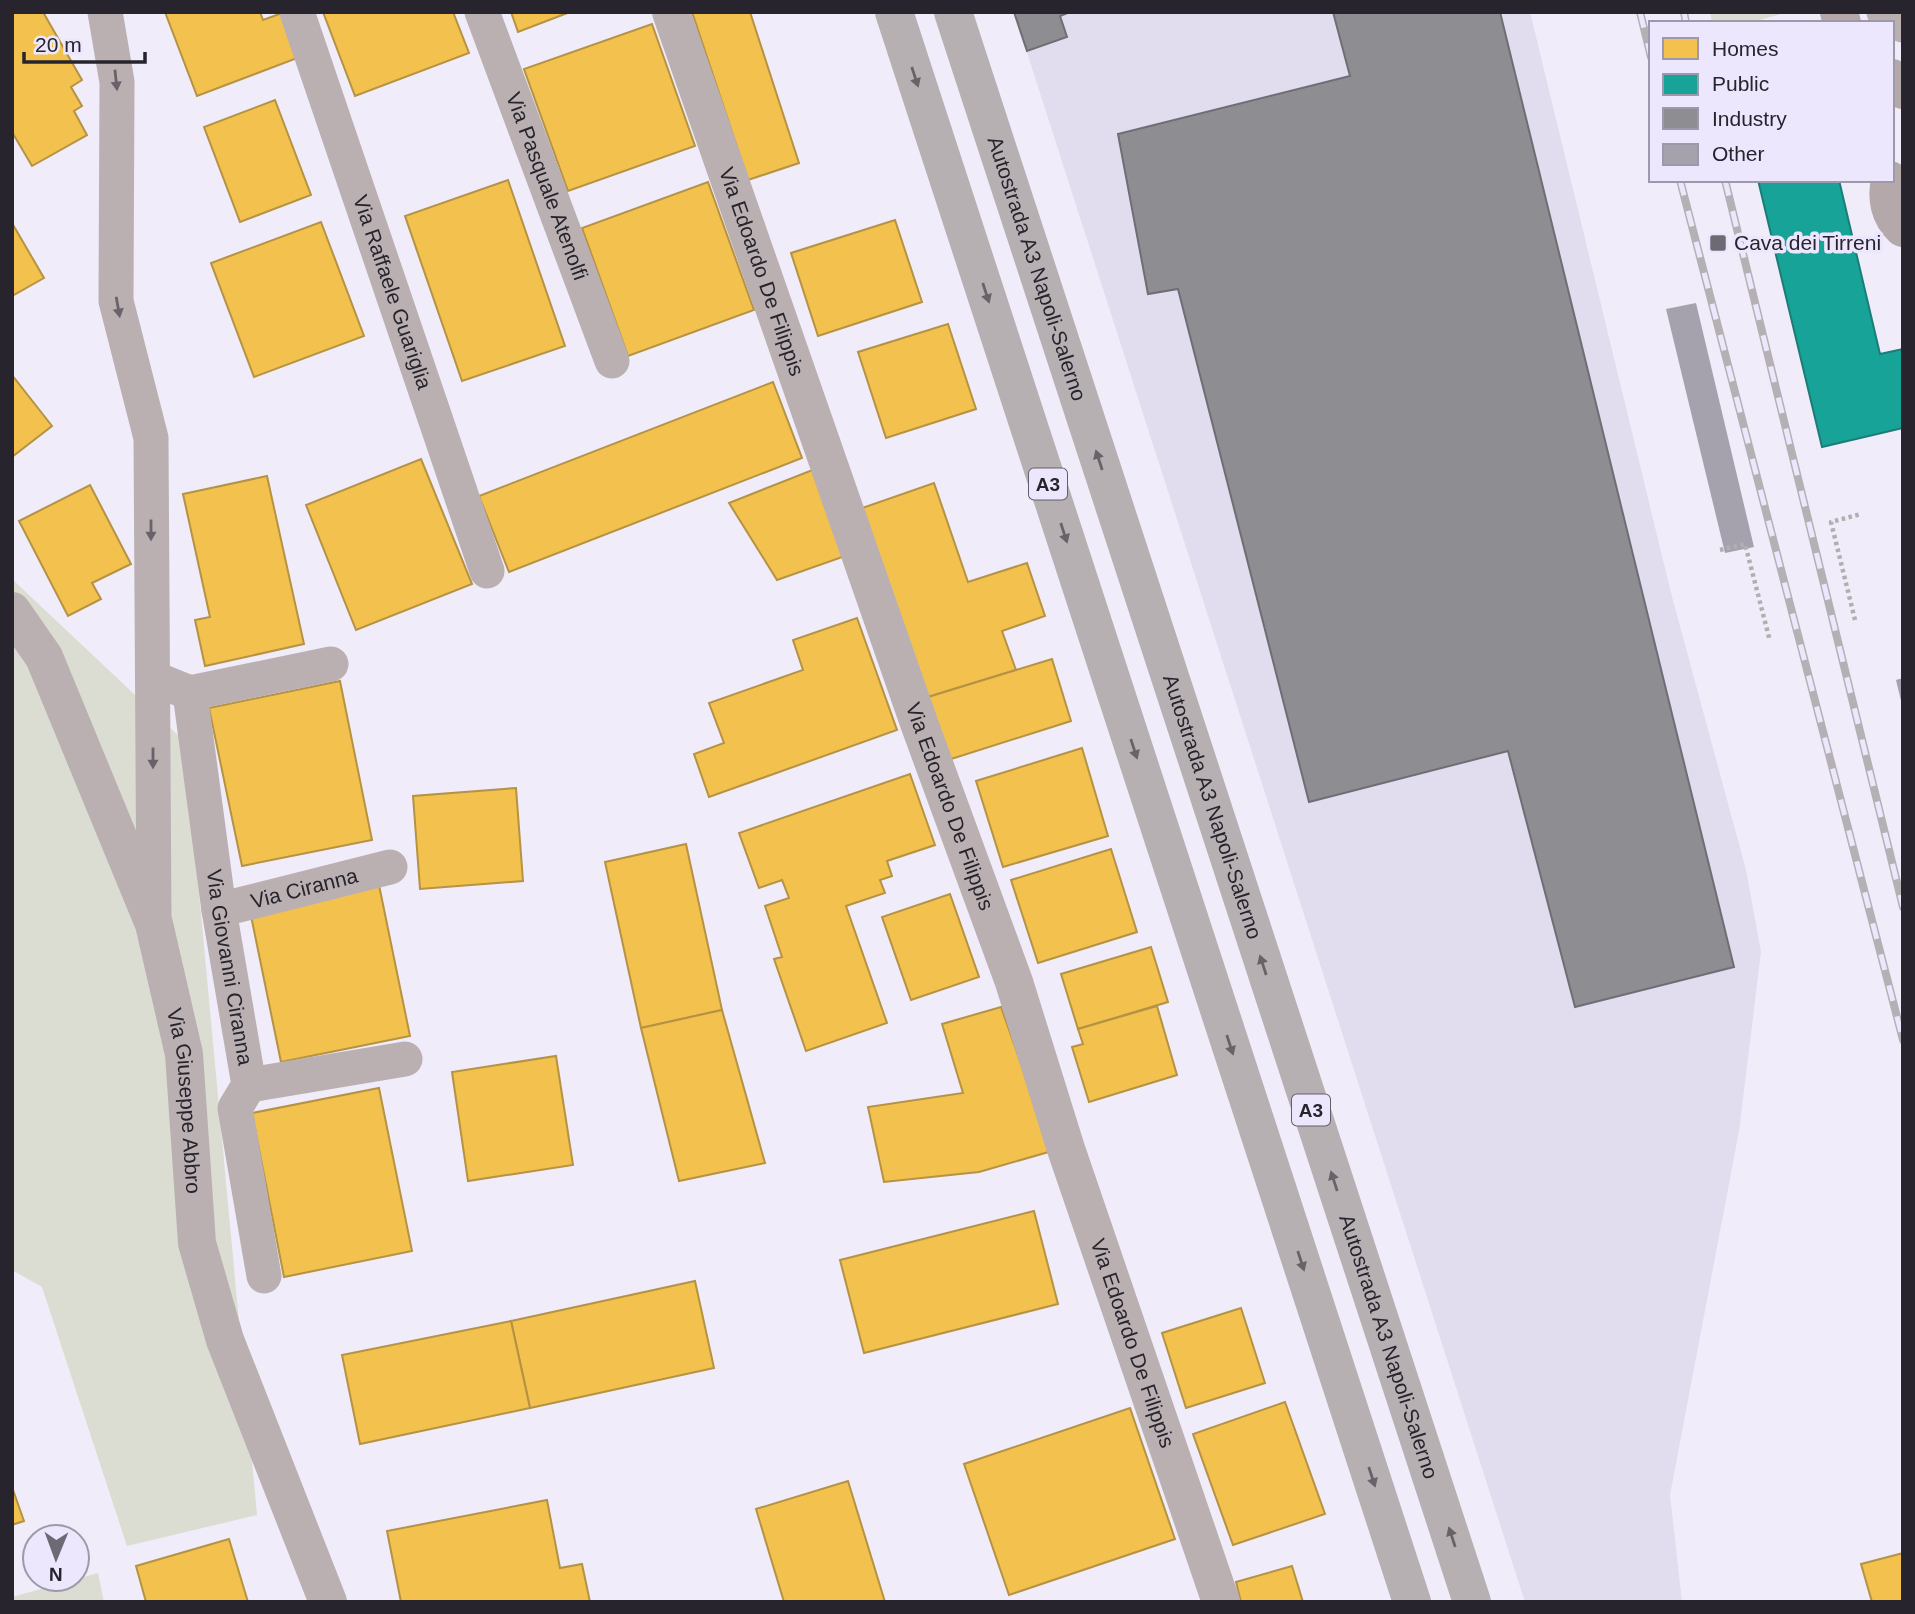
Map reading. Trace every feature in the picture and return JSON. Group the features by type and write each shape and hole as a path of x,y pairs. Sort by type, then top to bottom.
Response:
{"highway":[{"name":"A3","path":"894,12 1412,1602"},
{"name":"Autostrada A3 Napoli-Salerno","path":"953,12 1472,1602"}],"main road":[{"path":"1892,182 1891,212 1903,228"}],"street":[{"path":"105,12 117,82 116,301 151,438 155,924"},
{"name":"Via Raffaele Guariglia","path":"297,12 487,571"},
{"name":"Via Pasquale Atenolfi","path":"482,12 612,360"},
{"name":"Via Edoardo De Filippis","path":"671,12 919,723 1014,982 1066,1149 1221,1602"},
{"path":"1884,12 1903,24"},
{"name":"Via Giuseppe Abbro","path":"12,611 44,657 155,924 184,1054 197,1243 225,1340 328,1602"},
{"path":"153,678 190,693 331,664"},
{"name":"Via Giovanni Ciranna","path":"190,693 219,910 249,1085 235,1108 264,1276"},
{"name":"Via Ciranna","path":"219,910 390,867"},
{"path":"249,1085 405,1059"}],"path":[{"path":"1855,620 1831,522 1861,514"},
{"path":"1720,550 1745,544 1770,641"}],"shaded area":[{"path":"1014,12 1530,12 1671,593 1746,870 1761,952 1739,1131 1670,1495 1682,1602 1525,1602"},
{"path":"1710,12 1788,12 1756,21 1712,21"},
{"path":"12,579 185,742 257,1515 127,1546 42,1287 12,1270"},
{"path":"98,1573 104,1602 12,1602 12,1597 26,1593 91,1593 91,1575"}],"building: Homes":[{"path":"12,12 43,12 82,80 71,87 82,106 74,111 87,135 32,166 12,132"},
{"path":"165,12 260,12 263,20 282,13 300,57 197,96"},
{"path":"323,12 453,12 469,53 355,96"},
{"path":"511,12 570,12 518,32"},
{"path":"692,12 750,12 799,163 748,180"},
{"path":"652,24 695,146 568,191 524,69"},
{"path":"275,100 311,195 240,222 204,127"},
{"path":"508,180 565,346 462,381 405,216"},
{"path":"708,182 754,310 628,356 582,228"},
{"path":"895,220 922,302 818,336 791,253"},
{"path":"321,222 364,336 254,377 211,263"},
{"path":"12,223 44,278 12,296"},
{"path":"948,324 976,409 886,438 858,352"},
{"path":"12,375 52,426 12,457"},
{"path":"773,382 802,458 509,572 479,496"},
{"path":"421,459 472,584 356,630 306,505"},
{"path":"820,467 851,554 777,580 729,503"},
{"path":"267,476 304,644 205,666 195,620 210,617 183,494"},
{"path":"934,483 968,582 1027,563 1045,616 1002,631 1016,670 928,697 862,508"},
{"path":"90,485 131,564 92,583 101,599 68,616 19,521"},
{"path":"857,618 897,730 709,797 694,754 724,743 709,703 803,670 793,640"},
{"path":"1052,659 1071,721 948,760 928,697"},
{"path":"340,681 372,840 242,866 209,708"},
{"path":"1082,748 1108,836 1003,867 976,781"},
{"path":"910,774 935,845 887,861 892,876 880,880 885,893 846,906 887,1023 806,1051 774,959 782,957 765,906 789,898 782,880 759,888 739,833"},
{"path":"516,788 523,881 420,889 413,796"},
{"path":"686,844 722,1010 641,1028 605,862"},
{"path":"1111,849 1137,932 1038,963 1011,880"},
{"path":"379,885 410,1036 281,1062 250,911"},
{"path":"950,894 979,977 911,1000 882,917"},
{"path":"1151,947 1168,1002 1078,1029 1061,974"},
{"path":"1157,1006 1177,1075 1089,1102 1072,1047 1083,1044 1078,1029"},
{"path":"1001,1007 1052,1151 979,1172 884,1182 868,1107 963,1093 942,1024"},
{"path":"722,1010 765,1163 679,1181 641,1028"},
{"path":"556,1056 573,1165 468,1181 452,1072"},
{"path":"379,1088 412,1251 284,1277 252,1113"},
{"path":"1034,1211 1058,1304 864,1353 840,1260"},
{"path":"695,1281 714,1368 530,1408 511,1321"},
{"path":"1241,1308 1265,1383 1186,1408 1162,1333"},
{"path":"511,1321 530,1408 360,1444 342,1355"},
{"path":"1285,1402 1325,1514 1233,1545 1193,1434"},
{"path":"1130,1408 1175,1539 1009,1595 964,1464"},
{"path":"848,1481 885,1602 784,1602 756,1509"},
{"path":"12,1487 24,1521 12,1525"},
{"path":"547,1500 560,1568 582,1564 590,1602 401,1602 387,1531"},
{"path":"229,1539 248,1602 146,1602 136,1566"},
{"path":"1903,1553 1903,1602 1872,1602 1861,1564"},
{"path":"1292,1566 1303,1602 1241,1602 1236,1582"}],"building: Public":[{"name":"Cava dei Tirreni","path":"1758,182 1839,182 1880,354 1903,349 1903,428 1822,447"}],"building: Industry":[{"path":"1014,12 1070,12 1060,16 1067,37 1027,51"},
{"path":"1333,12 1500,12 1734,967 1575,1007 1508,751 1309,802 1178,289 1148,294 1118,134 1350,76"}],"building: Other":[{"path":"1696,303 1754,547 1725,553 1666,309"},
{"path":"1903,678 1903,705 1902,705 1896,680"}],"railway":[{"path":"1640,12 1649,49"},
{"path":"1684,12 1686,21"},
{"path":"1681,182 1903,1040"},
{"path":"1725,182 1903,907"}],"place":[{"name":"Cava dei Tirreni","path":"1718,243"}]}
